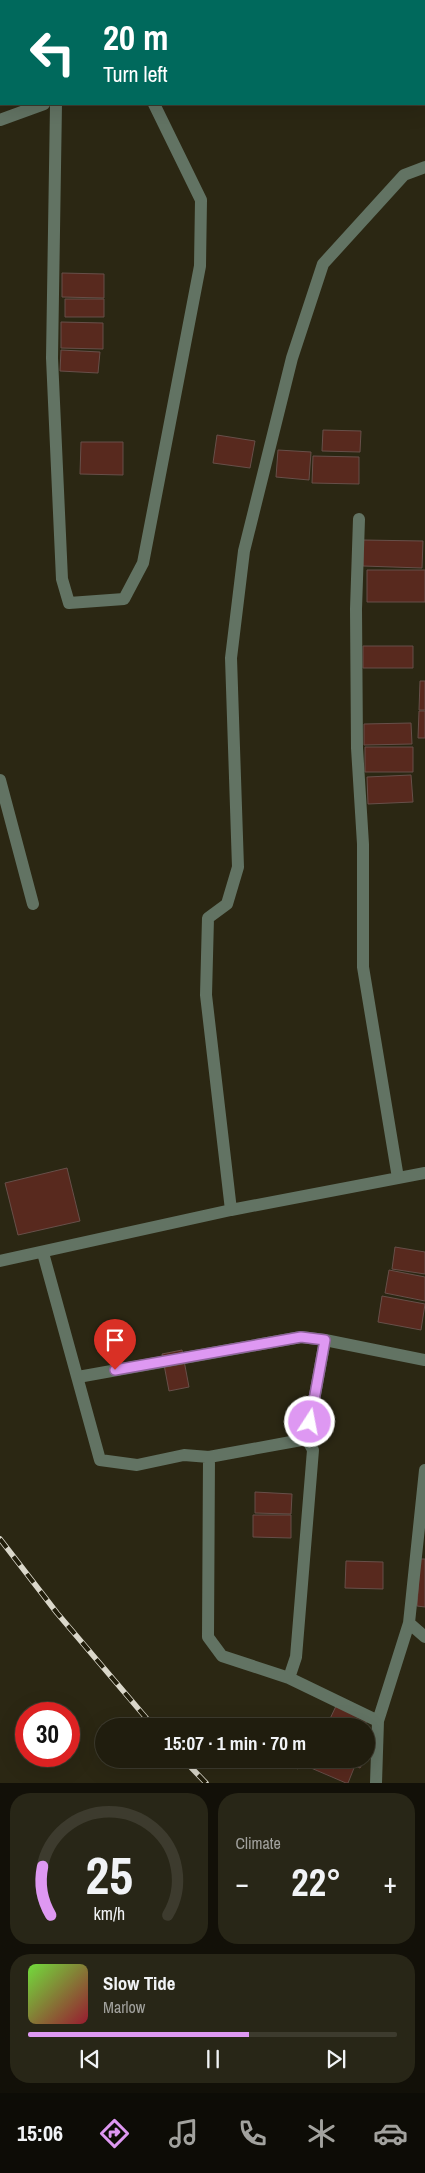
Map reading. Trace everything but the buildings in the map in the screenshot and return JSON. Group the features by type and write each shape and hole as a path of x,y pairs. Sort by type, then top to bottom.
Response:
{"street":[{"path":"0,120 41,105"},
{"path":"56,105 52,358 62,580 69,603 124,599 143,563 200,266 201,200 154,105"},
{"path":"231,1210 206,995 207,928 208,918 227,904 238,867 231,658 244,552 292,358 323,264 404,175 425,166"},
{"path":"359,519 356,609 356,708 363,844 363,967 398,1178"},
{"path":"0,780 33,904"},
{"path":"0,1261 231,1210 425,1173"},
{"path":"43,1253 100,1460 137,1466 184,1455 209,1457 306,1439"},
{"path":"78,1377 301,1337 425,1360"},
{"path":"288,1678 296,1657 313,1450 306,1439 325,1340"},
{"path":"209,1457 208,1637 222,1656 288,1678 378,1721"},
{"path":"376,1783 378,1721 409,1623 425,1470"},
{"path":"409,1623 425,1638"}],"railway":[{"path":"0,1539 57,1613 146,1718"},
{"path":"192,1768 206,1783"}],"route":[{"path":"115,1370 301,1337 325,1340 310,1422"}]}
